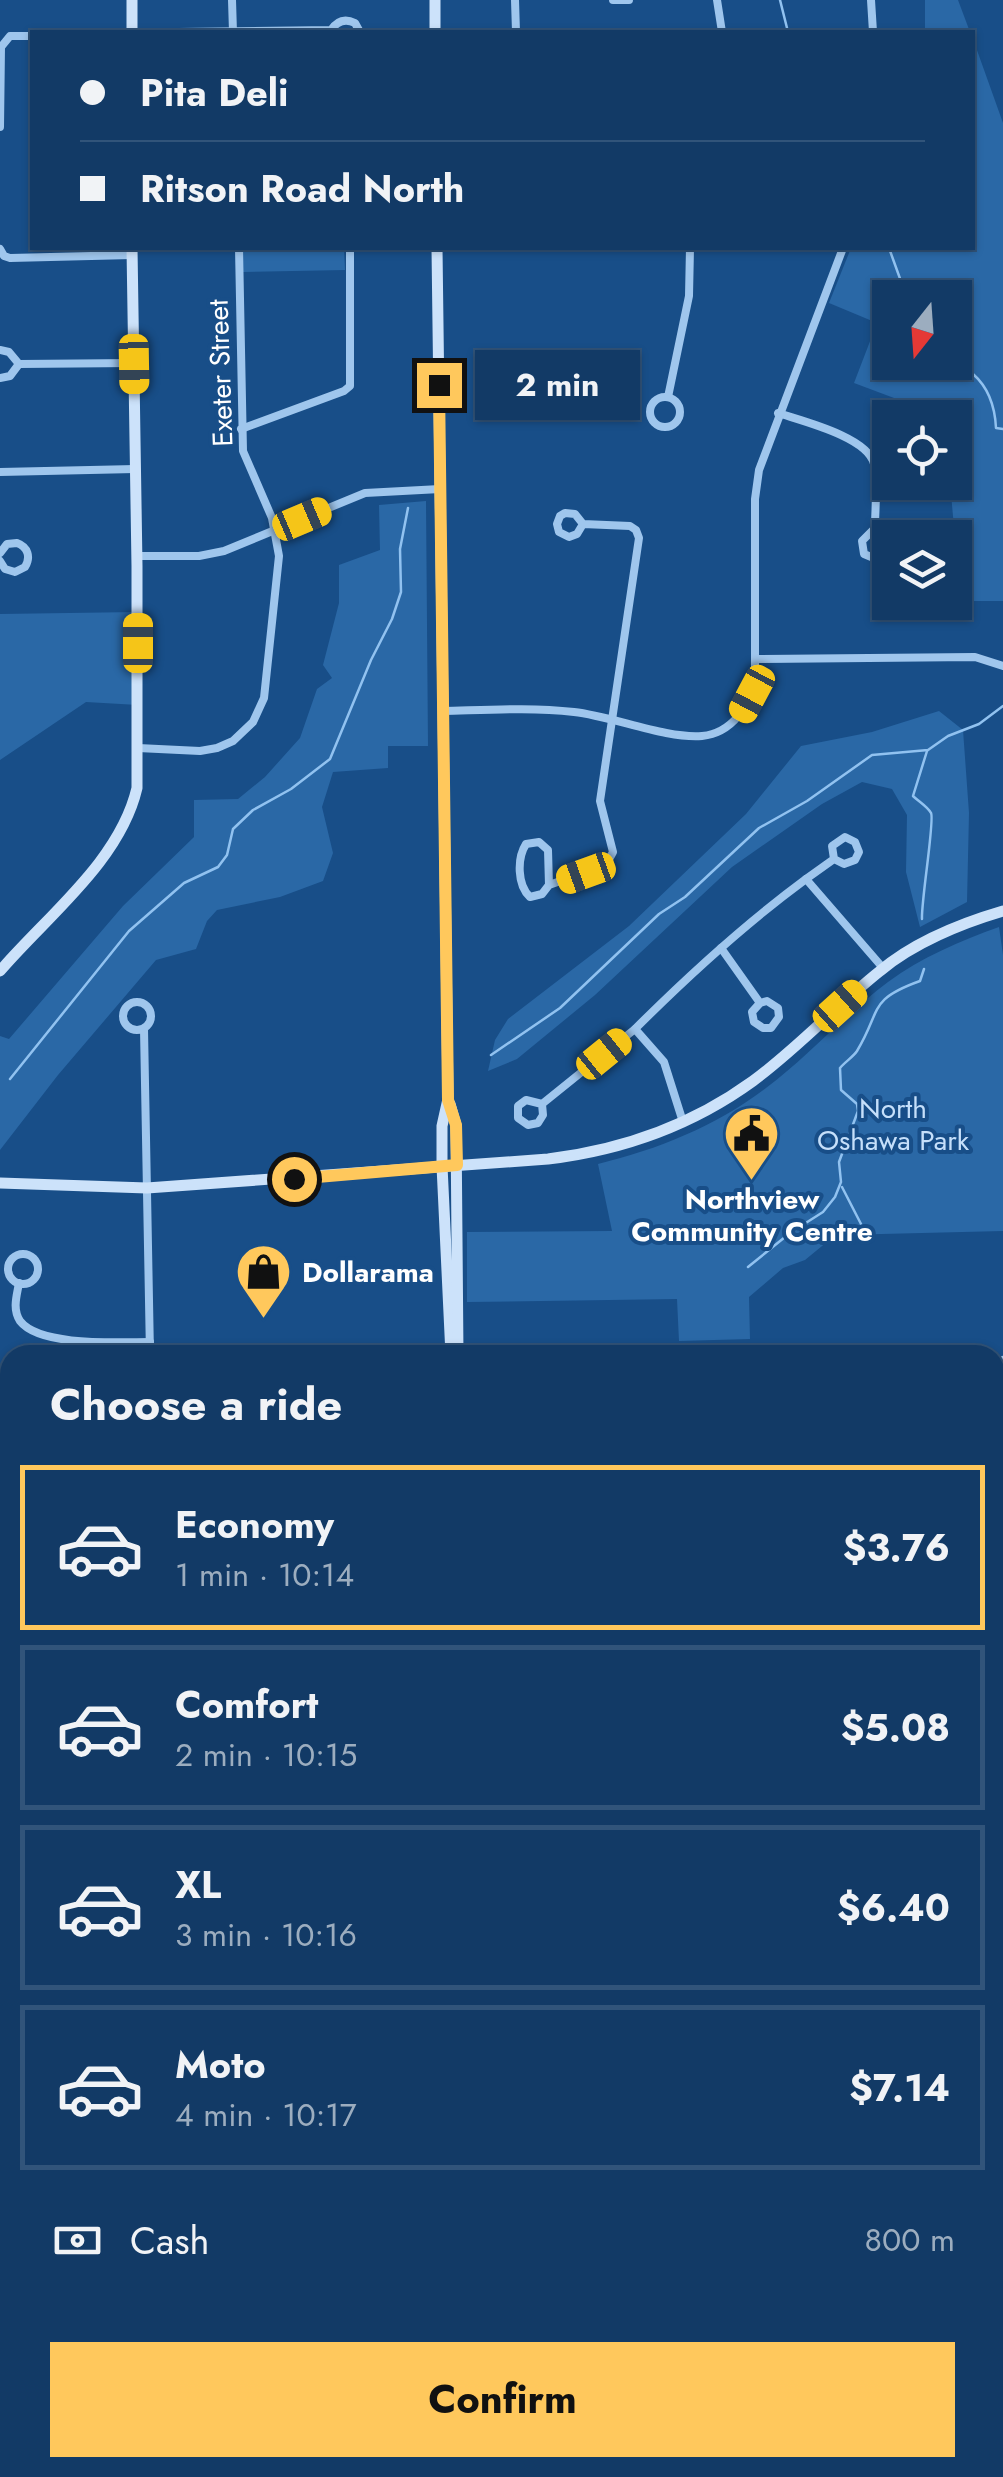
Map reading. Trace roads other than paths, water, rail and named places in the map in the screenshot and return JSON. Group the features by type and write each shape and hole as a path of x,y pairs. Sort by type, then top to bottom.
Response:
{"street":[{"path":"132,0 132,30"},
{"path":"232,0 233,30"},
{"path":"435,0 435,30"},
{"path":"516,0 516,30"},
{"path":"613,0 629,0"},
{"path":"717,0 722,30"},
{"path":"871,0 872,30"},
{"path":"333,30 346,20 355,23 359,30"},
{"path":"0,126 0,47 10,36 30,36"},
{"path":"0,248 10,258 132,251 138,748 136,788 120,834 104,857 0,971"},
{"name":"Exeter Street","path":"138,748 217,748 233,741 253,722 264,698 280,568 275,530 243,452 238,250"},
{"path":"241,429 350,386 350,250"},
{"path":"437,250 448,1100 442,1126 442,1166 453,1345"},
{"path":"668,397 689,296 690,250"},
{"path":"444,711 572,712 704,736 729,726 742,713 752,694 756,659 754,499 764,448 843,250"},
{"path":"0,350 9,352 19,364"},
{"path":"19,364 134,364"},
{"path":"0,378 10,376 19,364"},
{"path":"778,412 866,449 874,464 875,520"},
{"path":"0,472 135,469"},
{"path":"137,556 212,554 365,493 440,489"},
{"path":"549,884 548,850 539,842 526,844 520,854 522,888 530,897 537,897 549,884 606,866 612,860 614,846 600,800 638,538 630,526 583,524"},
{"path":"872,531 862,540 864,554 872,558"},
{"path":"0,533 2,550 12,543 22,545 28,562 15,572 5,569 0,561"},
{"path":"756,659 976,657 1003,666"},
{"path":"542,1104 635,1029 720,948 834,859"},
{"path":"806,880 882,968"},
{"path":"0,1182 148,1188 548,1159 603,1151 655,1135 726,1100 774,1064 882,968 953,929 1003,910"},
{"path":"720,948 760,1003"},
{"path":"20,1283 14,1304 20,1320 36,1333 88,1342 150,1342 144,1029"},
{"path":"635,1029 664,1062 683,1122"},
{"path":"448,1100 456,1125 454,1345"}],"waterway":[{"path":"780,0 788,30"},
{"path":"890,250 901,280"},
{"path":"972,374 990,398 996,428 1003,429"},
{"path":"10,1079 129,931 184,883 218,867 227,855 233,829 253,810 291,789 330,759 401,592 400,549 408,508"},
{"path":"491,1055 560,1008 659,914 685,897 759,828 807,801 872,755 928,750 948,736 979,724 1003,706"},
{"path":"922,919 932,819 930,811 913,796 927,751"},
{"path":"748,1267 823,1212 835,1197 841,1182 839,1162 858,1111 857,1104 841,1090 840,1068 857,1051 883,1001 920,981 924,969"},
{"path":"842,1187 863,1235"}],"place":[{"name":"Northview Community Centre","path":"752,1182"},
{"name":"Dollarama","path":"263,1321"}],"park label":[{"name":"North Oshawa Park","path":"893,1124"}]}
